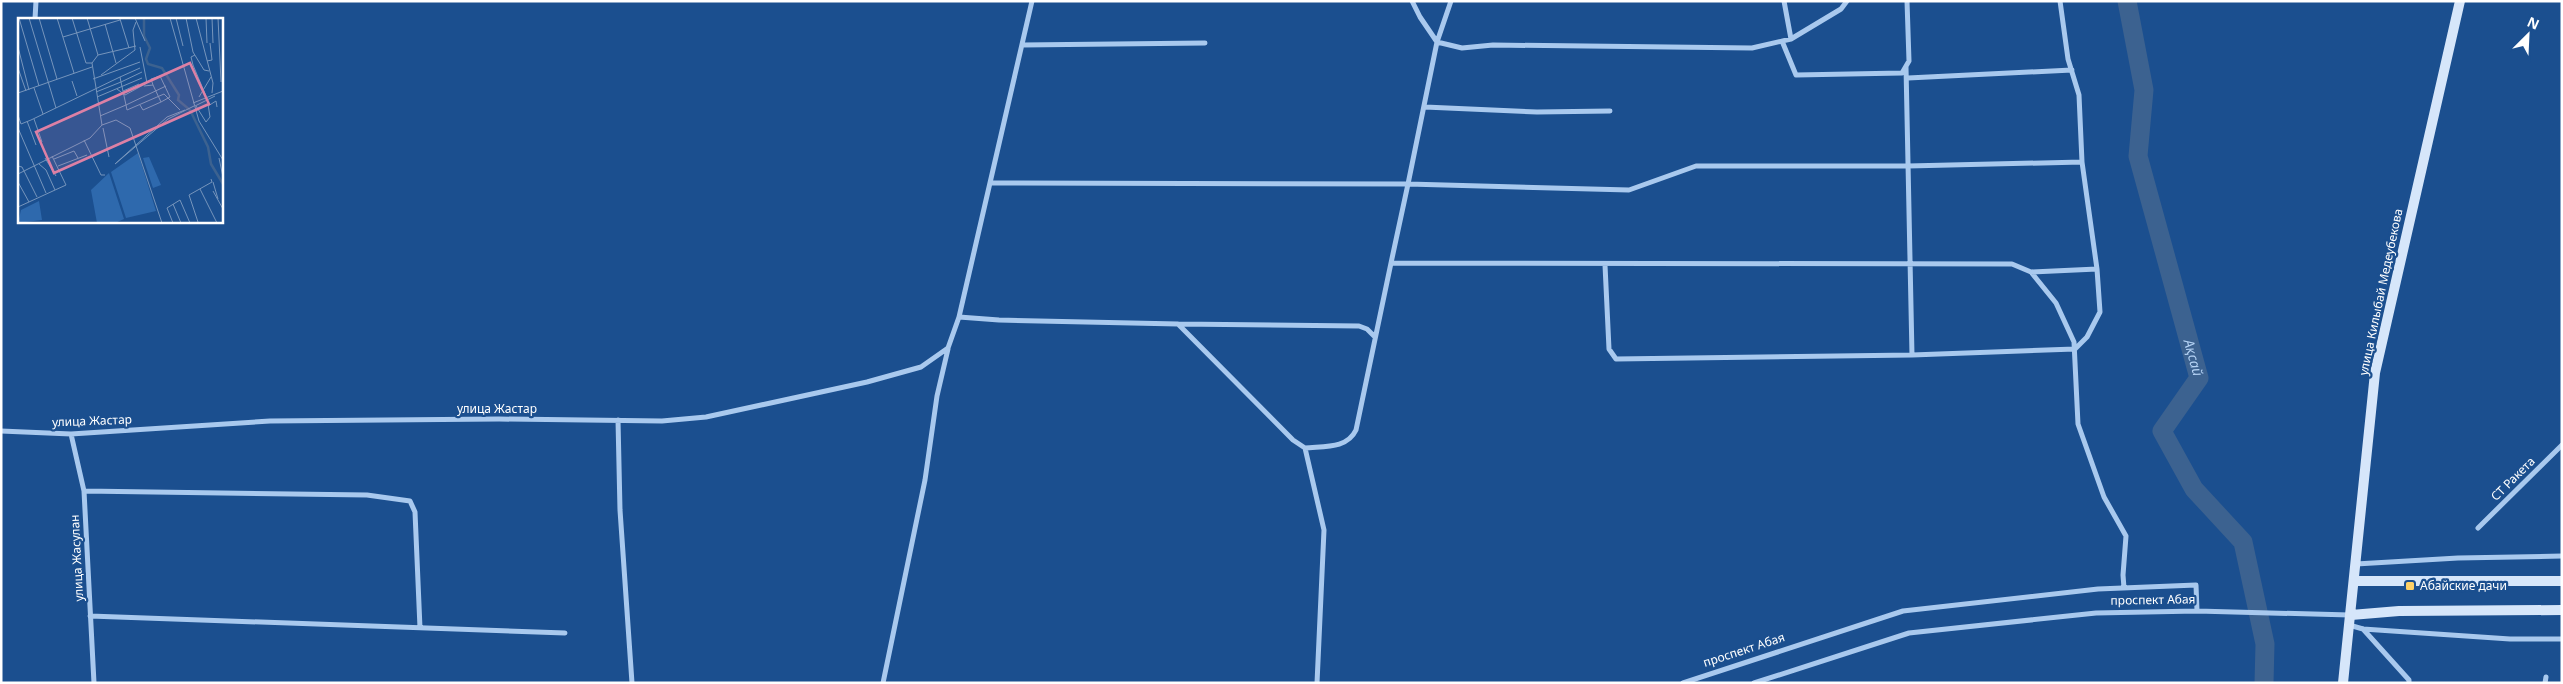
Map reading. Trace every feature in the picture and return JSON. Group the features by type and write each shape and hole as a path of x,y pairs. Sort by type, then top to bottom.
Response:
{"main road":[{"name":"улица Килыбай Медеубекова","path":"2343,683 2375,373 2460,1"},
{"path":"2355,581 2562,581"},
{"name":"проспект Абая","path":"2350,620 2399,611 2562,610"}],"street":[{"path":"35,18 36,1"},
{"path":"883,683 924,480 937,396 948,348 959,317 1032,1"},
{"path":"1412,1 1437,42 1462,48 1522,45 1752,48 1791,39 1841,9 1847,1"},
{"path":"1178,324 1293,440 1305,448 1346,443 1352,438 1356,430 1374,336 1425,107 1437,42 1451,1"},
{"path":"1784,1 1791,39"},
{"path":"1782,42 1796,75 1902,73 1909,61 1907,1"},
{"path":"1605,265 1609,349 1616,360 2075,349 2088,337 2100,312 2097,269 2082,162 2079,95 2072,70 2060,1"},
{"path":"1022,45 1206,43"},
{"path":"1906,67 1908,78 1912,354"},
{"path":"1908,78 2072,70"},
{"path":"1425,107 1537,112 1610,111"},
{"path":"990,183 1408,184 1629,190 1696,166 1908,166 2082,162"},
{"path":"1391,263 1605,265 2012,264 2031,272 2097,269"},
{"path":"2031,272 2056,303 2075,349 2078,424 2104,498 2126,536 2124,588"},
{"path":"959,317 999,320 1359,326 1367,329 1374,336"},
{"name":"улица Жастар","path":"1,431 71,434 270,421 662,421 706,417 840,388 921,367 948,348"},
{"path":"618,420 620,510 632,683"},
{"name":"улица Жасулан","path":"71,434 84,491 94,683"},
{"name":"СТ Ракета","path":"2478,528 2562,444"},
{"path":"1305,448 1324,530 1317,683"},
{"path":"84,491 367,495 410,501 416,512 420,628"},
{"path":"2356,564 2458,558 2562,556"},
{"name":"проспект Абая","path":"1683,683 1903,611 2124,588 2196,585 2197,611"},
{"name":"проспект Абая","path":"1754,683 1909,633 2096,613 2197,611 2317,615 2350,620"},
{"path":"90,616 565,633"},
{"path":"2350,620 2363,629 2409,680 2409,683"},
{"path":"2363,629 2510,639 2562,639"},
{"path":"2544,683 2546,676"}],"waterway":[{"name":"Ақсай","path":"2127,1 2144,90 2138,156 2199,378 2162,431 2194,489 2243,542 2265,644 2264,683"}],"place":[{"name":"Абайские дачи","path":"2410,586"}]}
